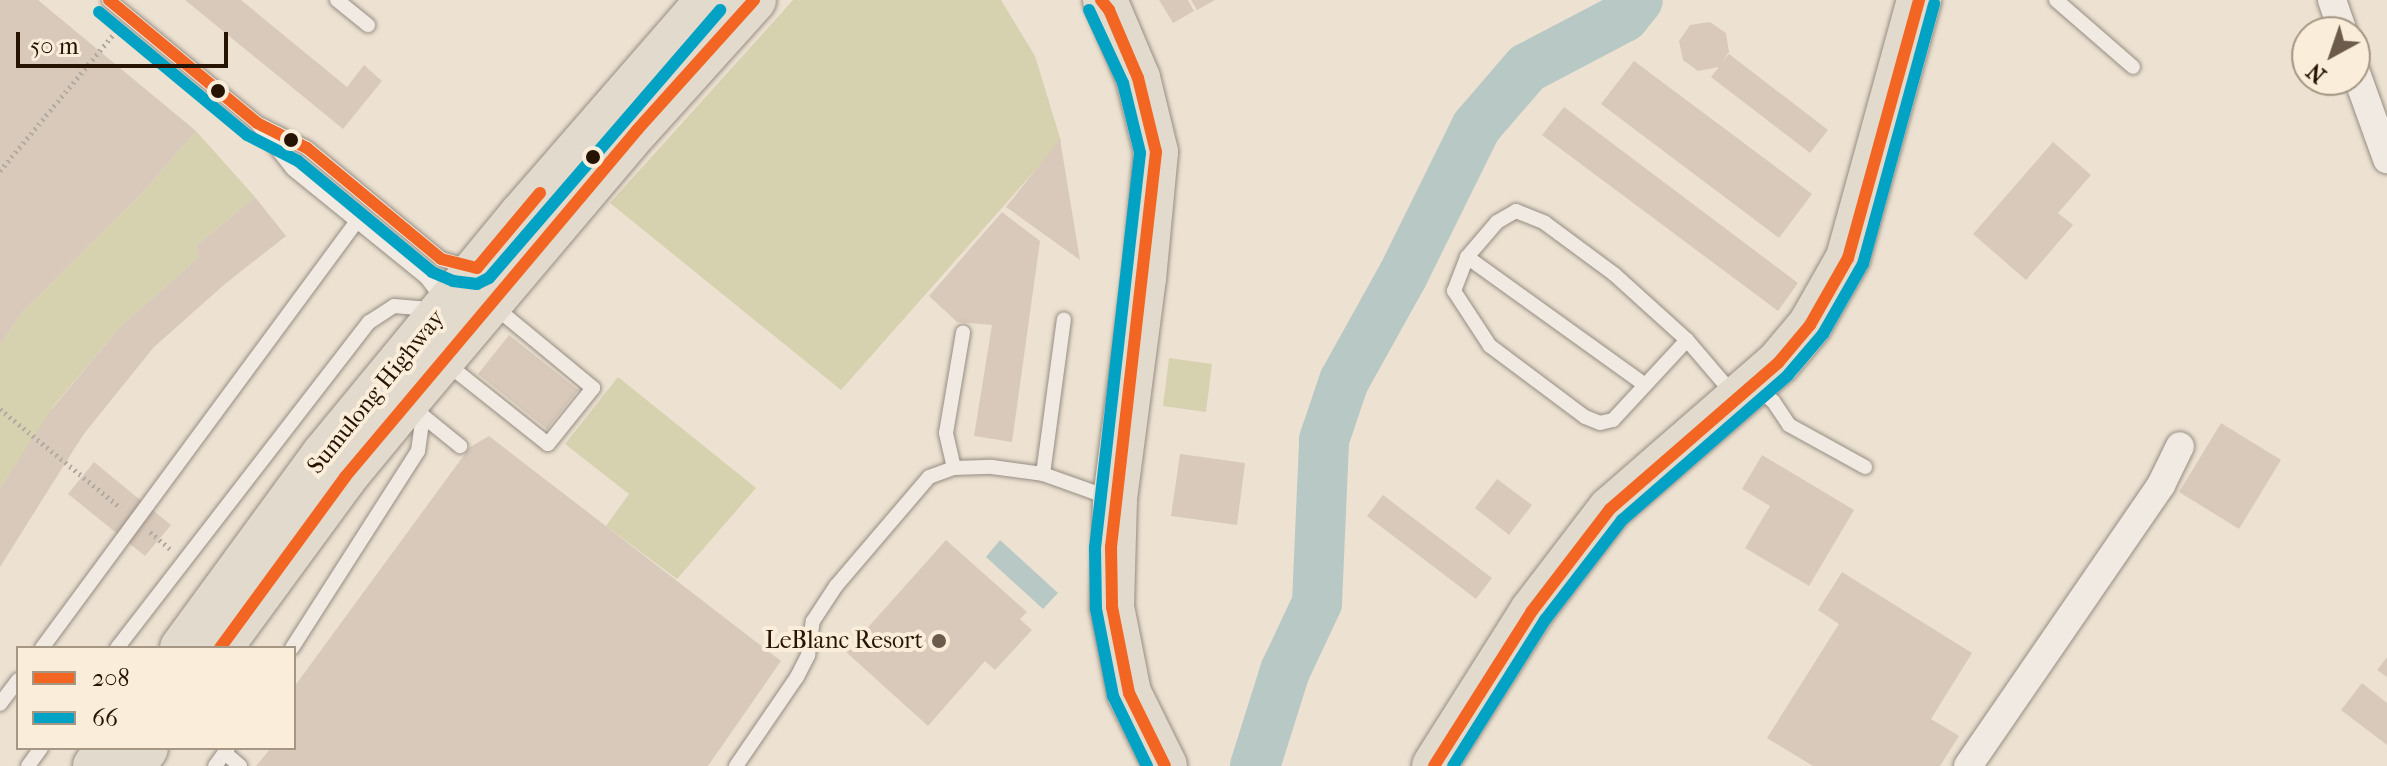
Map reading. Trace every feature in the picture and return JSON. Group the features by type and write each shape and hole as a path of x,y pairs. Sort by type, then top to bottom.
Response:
{"main road":[{"name":"Sumulong Highway","path":"221,646 345,477 417,407 484,285 708,0"},
{"name":"Sumulong Highway","path":"183,646 324,454 441,310 484,285 637,130 754,0"},
{"path":"1434,766 1532,611 1610,509 1745,392 1810,325 1848,258 1919,0"},
{"path":"1105,3 1138,78 1156,152 1115,499 1111,547 1112,607 1129,693 1164,765"},
{"path":"95,766 107,750"}],"street":[{"path":"2364,96 2387,159"},
{"path":"1968,766 2161,485 2180,446"}],"lane":[{"path":"109,0 257,123 293,169 427,278 439,294 441,310 394,306 369,322 118,646"},
{"path":"337,0 368,25"},
{"path":"2056,0 2133,67"},
{"path":"257,123 307,148 441,259 458,266 484,285 593,388 548,444 443,360"},
{"path":"1687,340 1613,420 1600,423 1585,417 1490,346 1454,291 1467,257 1497,222 1516,211 1545,223 1614,274 1745,392 1773,401 1789,425 1865,467"},
{"path":"43,646 357,221"},
{"path":"1467,257 1645,385"},
{"path":"1043,474 1064,319"},
{"path":"954,468 946,433 963,332"},
{"path":"417,407 460,446"},
{"path":"293,646 418,451 417,407"},
{"path":"736,766 797,677 808,655 813,621 836,586 929,477 954,468 992,467 1043,474 1115,499"},
{"path":"0,704 16,683"},
{"path":"215,766 226,750 240,766"}],"path":[{"path":"0,171 102,50"},
{"path":"0,409 183,559"}],"shaded area":[{"path":"793,0 1001,0 1035,56 1061,141 841,390 610,203"},
{"path":"196,131 255,197 196,246 199,257 120,327 51,409 83,435 50,486 18,461 0,488 0,345 23,311 141,194"},
{"path":"1169,358 1212,364 1206,412 1163,406"},
{"path":"618,377 756,488 677,579 606,526 629,494 565,444"},
{"path":"1000,540 1058,593 1043,609 986,557"}],"building":[{"path":"0,0 38,0 196,131 141,194 23,311 0,345"},
{"path":"185,0 241,0 347,87 364,65 382,81 343,129"},
{"path":"1159,0 1188,0 1194,11 1173,23"},
{"path":"1191,0 1215,0 1197,10"},
{"path":"1710,22 1726,33 1729,52 1722,62 1729,54 1828,130 1810,153 1711,77 1719,67 1698,71 1683,60 1679,41 1690,25"},
{"path":"1634,61 1812,194 1779,238 1601,104"},
{"path":"1564,107 1798,283 1778,311 1542,135"},
{"path":"1060,139 1080,260 1006,207"},
{"path":"2053,142 2091,175 2058,213 2073,225 2026,280 1973,234"},
{"path":"255,197 286,236 225,284 154,347 83,435 0,567 0,488 51,410 120,327 199,257 196,246"},
{"path":"1002,212 1040,241 1012,442 974,436 992,325 957,322 929,296"},
{"path":"509,335 578,390 547,429 478,374"},
{"path":"2221,423 2281,460 2239,529 2179,492"},
{"path":"489,436 781,661 708,766 256,766 269,750 296,750 296,684 470,447"},
{"path":"1180,454 1245,463 1237,525 1171,516"},
{"path":"1762,455 1854,510 1809,586 1745,548 1770,506 1742,489"},
{"path":"94,462 171,525 145,556 68,494"},
{"path":"1497,479 1532,505 1509,535 1475,508"},
{"path":"1383,495 1492,578 1476,599 1367,516"},
{"name":"LeBlanc Resort","path":"946,540 1027,612 1020,619 1032,630 995,670 985,661 928,726 846,652"},
{"path":"1842,572 1972,653 1931,719 1959,736 1940,766 1813,766 1767,738 1839,624 1818,610"},
{"path":"2387,657 2387,677 2377,670"},
{"path":"2362,683 2387,703 2387,745 2341,710"}],"waterway":[{"path":"1255,766 1285,671 1317,603 1324,440 1344,381 1403,275 1476,127 1527,68 1624,17 1638,0"}],"transit line":[{"name":"208","path":"109,0 257,123 307,148 441,259 477,268 540,193"},
{"name":"208","path":"221,646 345,477 637,130 754,0"},
{"name":"208","path":"1101,0 1109,10 1138,78 1156,152 1111,547 1112,607 1129,693 1165,766"},
{"name":"208","path":"1434,766 1532,611 1610,509 1778,363 1810,325 1848,258 1919,0"},
{"name":"66","path":"1453,766 1545,620 1622,520 1788,375 1823,334 1863,264 1934,4"},
{"name":"66","path":"99,12 247,135 298,161 432,272 453,281 477,284 489,278 720,10"},
{"name":"66","path":"1089,10 1123,83 1140,153 1095,547 1096,609 1113,696 1147,766"}],"place":[{"name":"LeBlanc Resort","path":"939,641"}]}
